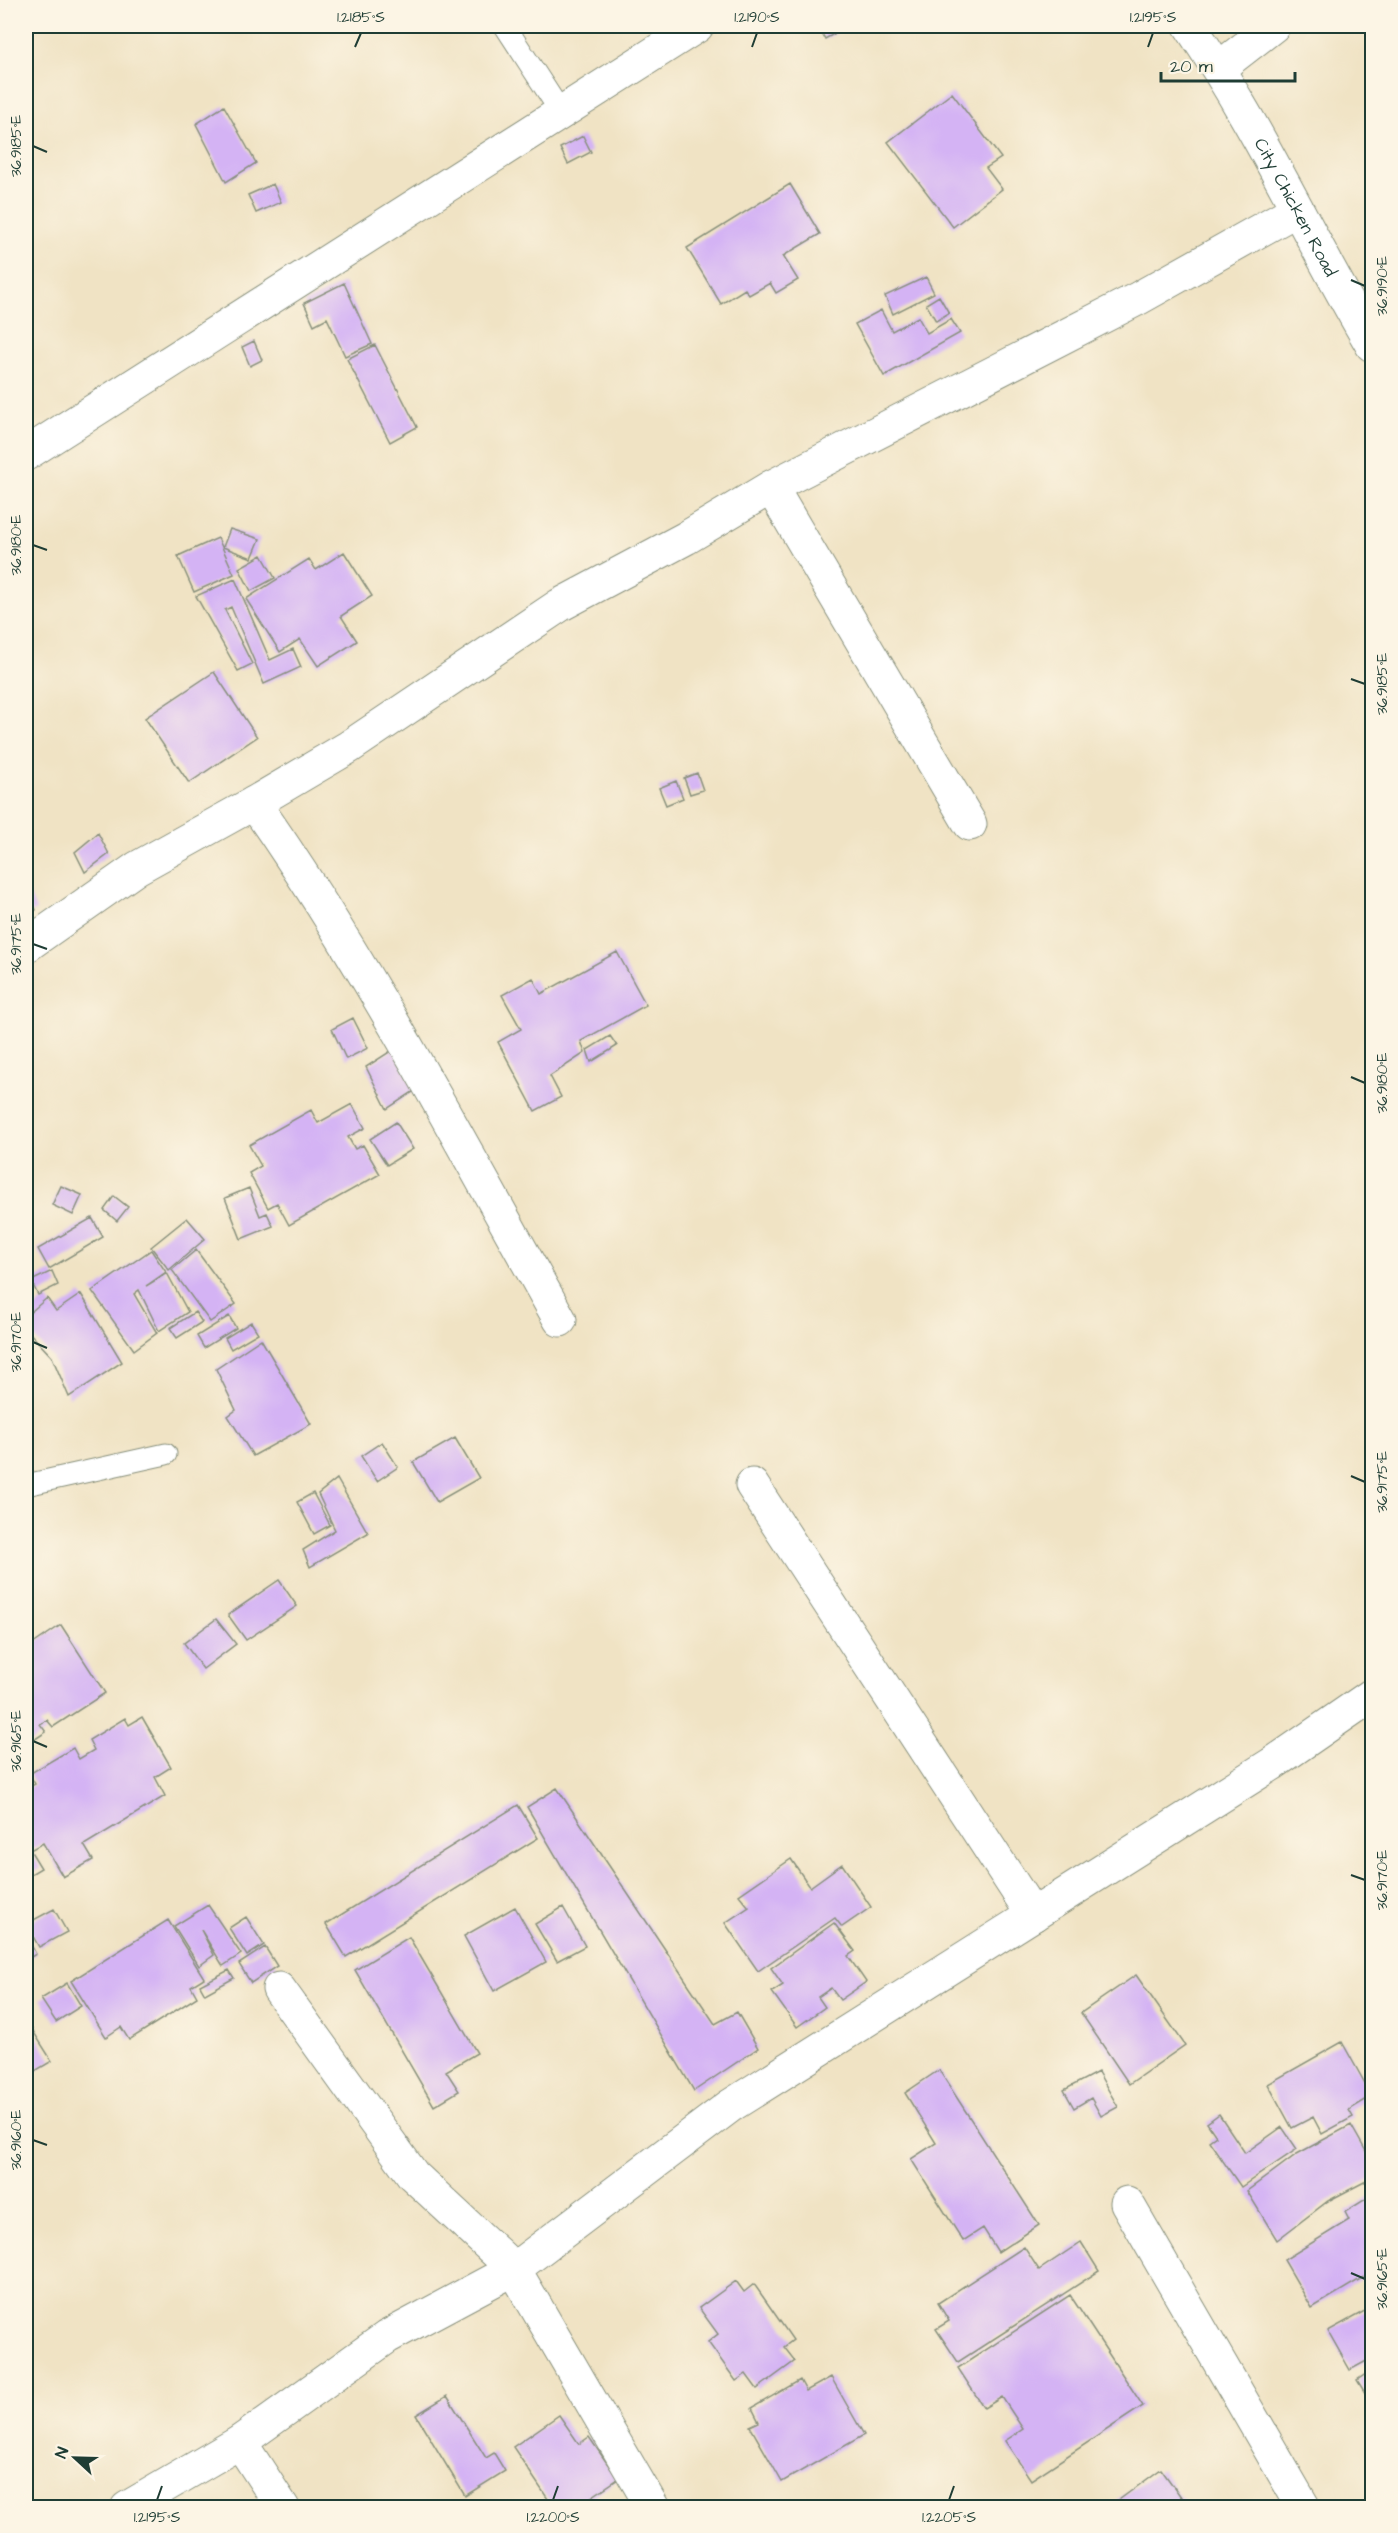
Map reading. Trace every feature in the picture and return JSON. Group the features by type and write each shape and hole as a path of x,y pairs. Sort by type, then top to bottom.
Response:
{"street":[{"path":"26,454 697,26"},
{"name":"City Chicken Road","path":"1191,26 1219,68 1372,345"},
{"path":"1219,68 1274,26"},
{"path":"26,946 137,868 349,747 560,605 686,538 771,487 1139,298 1296,210"},
{"path":"771,487 970,824"},
{"path":"254,803 292,857 384,1009 560,1320"},
{"path":"752,1485 1033,1915"},
{"path":"128,2508 240,2442 387,2337 514,2269 730,2106 1272,1764 1372,1695"},
{"path":"279,1989 413,2175 514,2269 654,2508"},
{"path":"1127,2203 1304,2508"},
{"path":"240,2442 283,2508"}],"lane":[{"path":"505,26 562,114"},
{"path":"26,1485 166,1454"}],"building":[{"path":"817,26 848,26 825,39"},
{"path":"952,93 1001,158 986,168 1002,189 953,227 888,142"},
{"path":"224,106 256,163 226,182 196,124"},
{"path":"583,136 591,152 568,164 560,148"},
{"path":"273,184 281,202 256,213 248,195"},
{"path":"790,184 820,234 783,256 798,280 776,293 770,283 749,295 745,289 721,304 687,248"},
{"path":"926,277 934,293 893,314 885,296"},
{"path":"344,283 372,344 345,356 327,318 314,325 304,303"},
{"path":"939,296 949,313 936,321 926,304"},
{"path":"881,310 892,331 918,317 927,333 951,319 960,333 884,376 855,324"},
{"path":"254,341 262,360 250,366 242,347"},
{"path":"375,345 417,427 390,442 347,359"},
{"path":"230,529 260,539 252,558 223,547"},
{"path":"218,538 234,574 194,592 178,556"},
{"path":"344,552 372,596 341,616 357,641 318,666 300,639 280,652 246,599 309,559 316,570"},
{"path":"262,555 275,578 251,591 239,568"},
{"path":"235,579 270,660 293,649 301,667 264,684 231,607 225,610 252,664 238,671 196,596"},
{"path":"214,672 257,737 189,783 145,718"},
{"path":"697,773 703,790 690,794 684,778"},
{"path":"676,781 683,798 666,805 659,788"},
{"path":"98,833 109,854 85,872 75,852"},
{"path":"26,887 36,910 26,915"},
{"path":"617,952 646,1005 581,1041 585,1053 550,1076 561,1097 535,1111 498,1042 521,1029 502,995 533,978 541,994"},
{"path":"353,1018 368,1048 346,1059 332,1029"},
{"path":"610,1036 617,1046 591,1062 587,1050"},
{"path":"397,1047 416,1090 387,1109 366,1067"},
{"path":"352,1104 365,1128 348,1137 355,1149 363,1145 380,1174 289,1225 277,1203 268,1208 249,1173 261,1166 249,1145 311,1110 318,1123"},
{"path":"396,1122 413,1149 387,1165 370,1139"},
{"path":"61,1186 82,1195 73,1215 52,1205"},
{"path":"249,1188 260,1216 267,1213 273,1226 241,1239 225,1198"},
{"path":"114,1196 128,1207 117,1221 104,1210"},
{"path":"92,1218 103,1237 49,1269 38,1249"},
{"path":"187,1218 205,1239 169,1270 151,1247"},
{"path":"151,1250 166,1272 146,1286 167,1273 188,1312 159,1331 139,1290 134,1294 157,1333 134,1350 92,1291"},
{"path":"196,1250 236,1304 210,1322 172,1270"},
{"path":"52,1271 58,1285 38,1295 31,1281"},
{"path":"81,1294 122,1362 69,1397 52,1357 26,1329 26,1316 47,1298 56,1311"},
{"path":"195,1312 202,1322 177,1338 170,1328"},
{"path":"229,1316 236,1328 204,1348 197,1336"},
{"path":"251,1322 258,1333 231,1349 225,1338"},
{"path":"261,1339 311,1424 253,1456 228,1416 236,1410 216,1369"},
{"path":"455,1438 479,1478 437,1502 413,1462"},
{"path":"382,1442 398,1467 377,1481 361,1456"},
{"path":"337,1479 368,1533 310,1567 303,1550 335,1530 318,1494"},
{"path":"313,1493 330,1525 314,1534 297,1502"},
{"path":"279,1580 297,1606 246,1640 228,1615"},
{"path":"216,1619 236,1644 203,1669 184,1643"},
{"path":"61,1625 105,1693 53,1727 47,1720 40,1724 46,1732 26,1745 26,1640 29,1638 33,1644"},
{"path":"142,1717 171,1767 155,1777 165,1796 84,1845 93,1860 63,1877 43,1843 30,1850 41,1868 26,1877 26,1789 35,1784 29,1774 73,1748 79,1759 94,1750 89,1740 125,1718 129,1725"},
{"path":"557,1788 715,2024 737,2012 758,2048 694,2091 527,1807"},
{"path":"518,1805 538,1838 346,1957 326,1924"},
{"path":"791,1859 810,1887 842,1864 871,1907 842,1927 835,1918 758,1971 725,1923 749,1907 739,1895"},
{"path":"208,1905 241,1954 223,1966 201,1930 214,1955 199,1966 174,1926"},
{"path":"515,1907 546,1962 494,1991 464,1936"},
{"path":"563,1907 585,1946 557,1961 535,1924"},
{"path":"54,1909 67,1932 39,1947 26,1924"},
{"path":"246,1917 264,1945 247,1956 229,1928"},
{"path":"168,1920 204,1978 191,1986 197,1997 129,2040 121,2027 106,2037 71,1981"},
{"path":"834,1923 855,1951 848,1956 866,1982 840,2000 831,1988 818,1997 825,2007 797,2027 772,1992 783,1985 771,1968"},
{"path":"26,1936 36,1954 26,1960"},
{"path":"409,1937 477,2053 446,2071 459,2091 434,2106 355,1970"},
{"path":"265,1947 277,1966 251,1983 239,1964"},
{"path":"229,1970 234,1978 205,1994 200,1985"},
{"path":"1136,1975 1185,2045 1129,2084 1081,2013"},
{"path":"67,1983 81,2006 56,2022 41,1999"},
{"path":"26,2020 52,2061 30,2074 26,2067"},
{"path":"1342,2042 1372,2096 1349,2110 1353,2117 1322,2134 1313,2117 1292,2128 1268,2084"},
{"path":"939,2070 1039,2225 998,2252 983,2228 963,2241 911,2159 936,2143 905,2093"},
{"path":"1098,2072 1118,2107 1101,2116 1091,2098 1074,2108 1064,2090"},
{"path":"1219,2114 1245,2153 1282,2127 1297,2149 1241,2187 1209,2141 1216,2136 1207,2123"},
{"path":"1351,2125 1372,2162 1372,2178 1328,2201 1277,2240 1247,2191 1297,2154"},
{"path":"1372,2195 1372,2272 1312,2308 1284,2260 1349,2220 1345,2212"},
{"path":"1081,2242 1099,2271 958,2362 936,2329 949,2321 938,2303 1024,2247 1039,2270"},
{"path":"736,2281 744,2292 754,2284 793,2340 784,2347 795,2361 757,2389 746,2374 736,2381 708,2342 718,2334 699,2308"},
{"path":"1070,2295 1143,2406 1031,2480 1005,2441 1023,2429 1002,2397 984,2408 958,2368"},
{"path":"1372,2307 1372,2358 1350,2370 1328,2331"},
{"path":"1372,2370 1372,2404 1357,2380"},
{"path":"831,2377 864,2435 782,2482 750,2426 759,2422 752,2408 800,2380 806,2391"},
{"path":"447,2396 486,2458 494,2453 505,2471 465,2496 416,2415"},
{"path":"559,2415 579,2444 589,2437 618,2479 575,2508 554,2508 513,2447"},
{"path":"1161,2469 1189,2508 1108,2508"}]}
